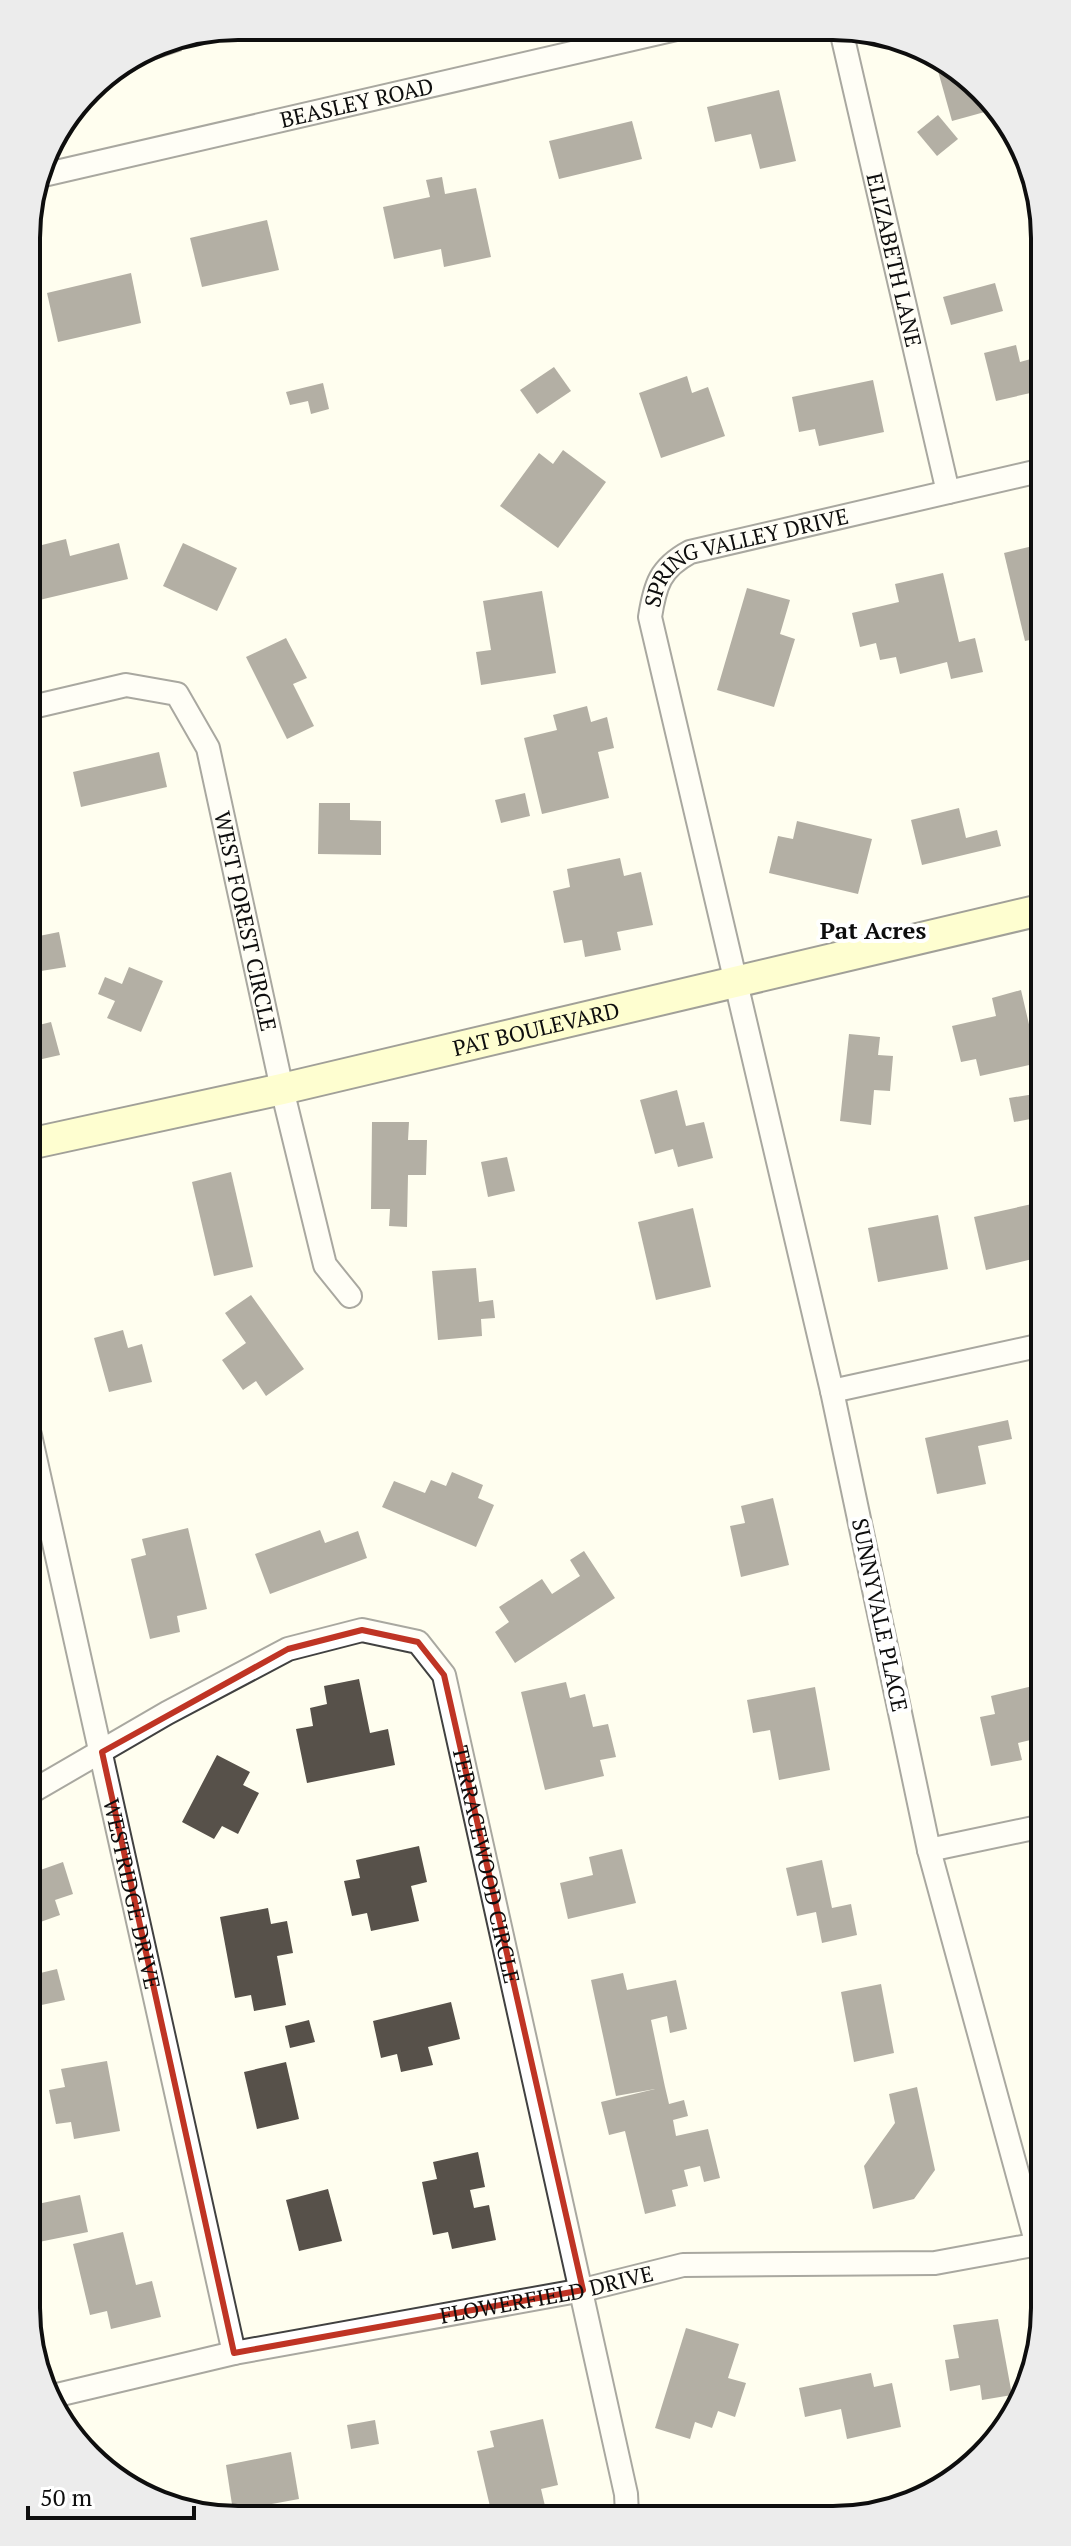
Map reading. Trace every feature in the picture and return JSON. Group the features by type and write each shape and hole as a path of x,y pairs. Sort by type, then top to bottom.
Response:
{"street":[{"name":"BEASLEY ROAD","path":"51,173 628,40"},
{"name":"ELIZABETH LANE","path":"844,41 948,492"},
{"name":"SPRING VALLEY DRIVE","path":"736,982 650,617 655,584 671,562 690,552 1031,473"},
{"name":"WEST FOREST CIRCLE","path":"40,705 126,685 177,694 208,748 282,1089 325,1265 350,1296"},
{"name":"PAT BOULEVARD","path":"40,1142 282,1089 1031,912"},
{"name":"SUNNYVALE PLACE","path":"736,982 832,1391 929,1850 1031,2212"},
{"path":"832,1391 1031,1347"},
{"name":"WESTRIDGE DRIVE","path":"40,1479 234,2353"},
{"name":"TERRACEWOOD CIRCLE","path":"40,1787 288,1649 362,1630 418,1642 444,1675 583,2290 625,2506"},
{"path":"929,1850 1031,1829"},
{"name":"FLOWERFIELD DRIVE","path":"60,2394 234,2353 583,2290 683,2265 935,2263 1031,2246"}],"highlighted area":[{"path":"362,1630 418,1642 444,1675 583,2290 234,2353 102,1752 288,1649"}],"building":[{"path":"182,51 147,63 162,55"},
{"path":"938,71 963,89 985,112 952,121"},
{"path":"779,90 796,161 760,169 751,134 715,142 707,107"},
{"path":"938,115 958,139 937,156 917,132"},
{"path":"632,121 642,159 559,179 549,141"},
{"path":"442,177 445,194 476,188 491,257 444,267 441,249 394,259 383,207 430,197 426,180"},
{"path":"267,220 279,270 202,287 190,238"},
{"path":"131,273 141,323 58,342 47,293"},
{"path":"995,283 1003,311 951,325 943,297"},
{"path":"1016,345 1020,362 1031,359 1031,393 996,401 984,353"},
{"path":"554,367 571,391 537,414 520,390"},
{"path":"687,376 692,393 708,387 725,436 661,458 639,393"},
{"path":"873,380 884,432 819,446 815,429 799,432 792,397"},
{"path":"323,383 329,409 311,414 308,401 290,405 286,392"},
{"path":"563,450 606,482 558,548 500,506 539,453 553,464"},
{"path":"66,539 70,556 119,543 128,579 40,600 40,546"},
{"path":"183,543 237,568 217,611 163,586"},
{"path":"1031,546 1031,640 1025,641 1004,553"},
{"path":"943,573 959,642 975,638 983,672 951,679 947,662 900,674 896,657 880,660 876,643 860,647 852,613 899,602 895,584"},
{"path":"747,588 790,600 780,634 795,639 774,707 717,690"},
{"path":"542,591 556,673 481,685 476,652 491,650 483,601"},
{"path":"286,638 307,678 293,684 314,726 287,739 246,657"},
{"path":"587,706 591,722 607,717 614,748 598,752 609,798 542,814 524,738 557,730 553,715"},
{"path":"159,752 167,787 81,807 73,772"},
{"path":"525,793 530,816 501,823 495,800"},
{"path":"319,803 350,803 350,820 381,821 381,855 318,854"},
{"path":"959,808 966,838 997,830 1001,846 922,865 911,820"},
{"path":"797,821 872,839 858,894 769,873 778,836 793,839"},
{"path":"620,858 624,876 641,872 653,925 617,932 621,950 585,957 582,940 564,943 553,891 570,887 567,869"},
{"path":"59,932 66,967 41,971 40,936"},
{"path":"129,967 163,981 141,1032 107,1018 115,1001 98,994 105,977 122,984"},
{"path":"1021,990 1031,1033 1031,1065 980,1076 976,1059 961,1062 952,1026 996,1016 992,998"},
{"path":"51,1022 60,1055 40,1060 40,1025"},
{"path":"849,1034 880,1037 878,1055 893,1056 890,1091 874,1090 871,1125 840,1121"},
{"path":"677,1090 686,1126 704,1122 713,1158 678,1167 673,1149 655,1154 640,1100"},
{"path":"1031,1095 1031,1119 1014,1122 1009,1098"},
{"path":"372,1122 409,1122 408,1140 427,1140 426,1175 408,1175 407,1227 389,1226 390,1209 371,1209"},
{"path":"507,1157 515,1191 488,1197 481,1162"},
{"path":"231,1172 253,1267 214,1276 192,1182"},
{"path":"1031,1204 1031,1259 986,1270 974,1217"},
{"path":"693,1208 711,1287 656,1300 638,1222"},
{"path":"938,1215 948,1269 878,1282 868,1228"},
{"path":"476,1268 479,1302 493,1300 495,1318 481,1319 482,1336 438,1340 432,1271"},
{"path":"251,1295 304,1369 266,1396 256,1381 243,1390 222,1360 246,1343 225,1313"},
{"path":"123,1330 128,1348 142,1344 152,1382 109,1392 94,1338"},
{"path":"1008,1420 1012,1439 978,1446 986,1484 937,1494 925,1438"},
{"path":"452,1472 483,1485 478,1498 494,1505 476,1547 382,1507 394,1481 425,1493 431,1480 446,1486"},
{"path":"773,1498 789,1565 741,1577 730,1526 745,1523 741,1506"},
{"path":"188,1528 207,1609 177,1616 180,1632 150,1639 131,1559 146,1555 142,1539"},
{"path":"320,1530 325,1543 358,1531 367,1558 270,1594 255,1554"},
{"path":"584,1551 615,1598 515,1663 495,1632 509,1622 499,1607 542,1579 552,1594 580,1576 570,1560"},
{"path":"359,1679 370,1733 388,1729 395,1765 307,1783 296,1729 313,1726 310,1708 327,1704 324,1686"},
{"path":"566,1682 570,1698 585,1694 593,1727 608,1724 616,1757 600,1760 604,1776 545,1790 521,1692"},
{"path":"1031,1686 1031,1740 1018,1743 1022,1760 991,1766 980,1717 995,1714 991,1696"},
{"path":"815,1687 830,1770 779,1780 770,1730 753,1733 747,1700"},
{"path":"217,1755 250,1772 243,1785 259,1793 238,1834 222,1826 214,1839 182,1822"},
{"path":"419,1846 427,1882 411,1886 419,1921 371,1931 367,1913 352,1916 344,1881 360,1878 356,1860"},
{"path":"622,1849 636,1903 568,1919 560,1883 593,1875 589,1857"},
{"path":"822,1860 832,1908 851,1904 857,1935 822,1943 816,1912 797,1916 786,1868"},
{"path":"63,1862 73,1894 55,1900 60,1915 40,1922 40,1870"},
{"path":"268,1908 271,1924 287,1921 293,1953 277,1956 286,2005 254,2011 251,1995 235,1998 220,1917"},
{"path":"57,1969 65,2000 40,2005 40,1973"},
{"path":"623,1973 627,1990 676,1980 687,2029 670,2033 667,2016 651,2020 665,2087 669,2104 684,2100 688,2116 673,2120 676,2136 708,2129 720,2178 704,2182 700,2166 684,2170 688,2186 672,2190 676,2206 645,2214 625,2131 609,2135 601,2102 655,2089 616,2096 591,1980"},
{"path":"881,1984 894,2053 854,2062 841,1992"},
{"path":"451,2002 460,2039 428,2047 433,2065 401,2072 397,2054 381,2058 373,2021"},
{"path":"309,2020 315,2042 290,2048 285,2026"},
{"path":"107,2061 120,2131 74,2139 71,2122 56,2124 49,2090 65,2087 61,2069"},
{"path":"286,2062 299,2119 257,2129 244,2072"},
{"path":"917,2087 935,2170 914,2199 873,2209 864,2166 895,2123 889,2094"},
{"path":"478,2152 485,2187 470,2190 474,2208 489,2205 496,2240 452,2249 448,2232 433,2235 422,2182 437,2179 433,2162"},
{"path":"328,2189 342,2241 299,2251 286,2200"},
{"path":"80,2195 88,2232 40,2242 40,2204"},
{"path":"123,2232 136,2285 152,2281 161,2317 111,2329 107,2311 90,2315 73,2244"},
{"path":"998,2319 1011,2395 982,2400 980,2385 950,2391 945,2360 959,2358 953,2325"},
{"path":"686,2328 739,2344 728,2378 746,2383 735,2417 718,2411 712,2428 695,2422 690,2439 655,2428"},
{"path":"871,2373 874,2387 892,2383 901,2427 847,2439 841,2409 805,2417 799,2388"},
{"path":"543,2419 558,2485 541,2489 545,2506 490,2506 477,2451 494,2447 490,2431"},
{"path":"375,2420 379,2444 351,2449 347,2425"},
{"path":"291,2452 299,2499 260,2506 232,2506 226,2465"}],"district":[{"name":"Pat Acres","path":"873,931"}]}
